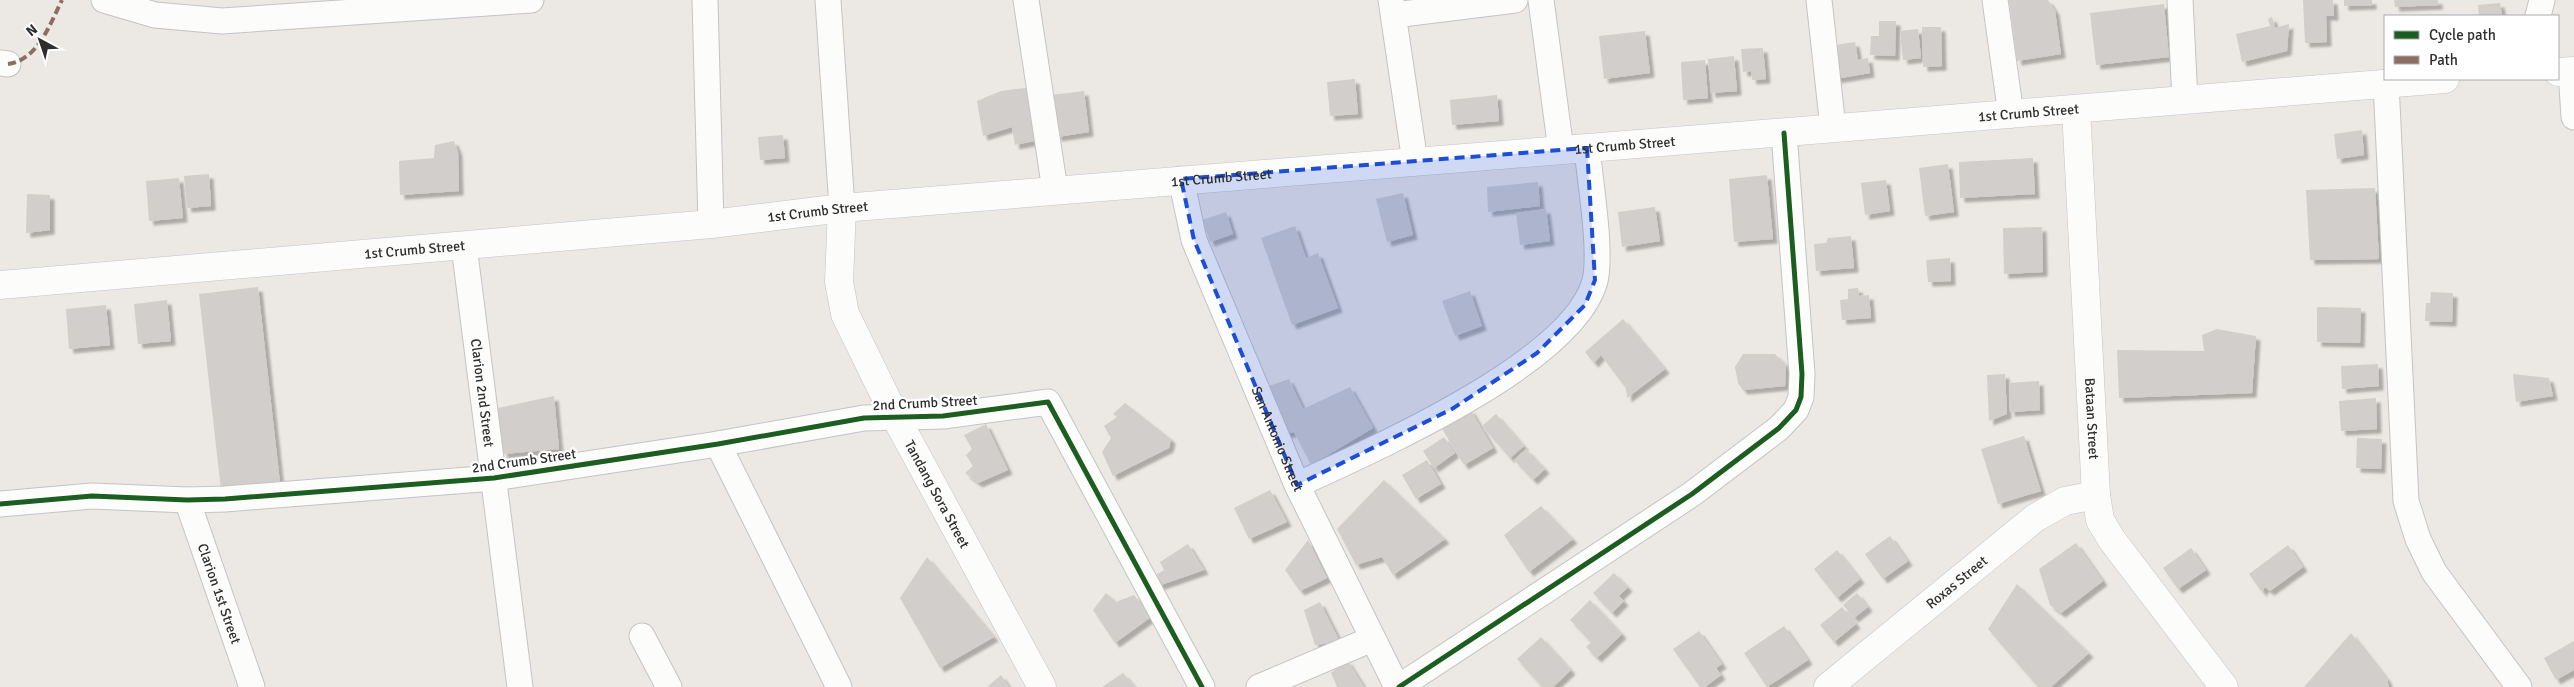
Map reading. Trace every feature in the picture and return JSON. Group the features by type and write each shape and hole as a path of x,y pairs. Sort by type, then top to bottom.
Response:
{"main road":[{"name":"1st Crumb Street","path":"0,285 712,224 842,208 1181,179 2076,110 2430,80"},
{"name":"Bataan Street","path":"2076,110 2096,495 2100,520 2112,540 2224,687"},
{"name":"Tandang Sora Street","path":"842,208 839,282 845,314 895,416 1042,687"},
{"name":"Roxas Street","path":"1838,684 2035,518 2065,501 2096,495"}],"street":[{"path":"104,0 155,15 222,20 530,0"},
{"path":"705,0 712,224"},
{"path":"828,0 842,208"},
{"path":"1026,0 1056,190"},
{"path":"1415,162 1392,7 1515,0"},
{"path":"1298,485 1407,433 1460,404 1537,352 1564,329 1585,305 1595,280 1596,253 1541,0"},
{"path":"1819,0 1833,128"},
{"path":"1995,0 2011,115"},
{"path":"2180,0 2185,100"},
{"path":"2538,15 2542,0"},
{"path":"2568,71 2574,117"},
{"path":"2386,83 2406,501 2418,540 2434,572 2519,687"},
{"path":"1398,687 1692,494 1779,428 1796,410 1801,397 1802,374 1784,133"},
{"name":"San Antonio Street","path":"1181,179 1194,240 1298,485 1372,639 1398,687"},
{"name":"Clarion 2nd Street","path":"464,246 520,687"},
{"name":"2nd Crumb Street","path":"0,504 92,496 187,500 494,478 718,444 830,423 895,416 943,416 1048,402 1202,687"},
{"path":"718,444 839,687"},
{"name":"Clarion 1st Street","path":"187,500 252,687"},
{"path":"642,636 669,687"},
{"path":"1259,687 1372,639"}],"highlighted area":[{"path":"1587,148 1595,280 1585,305 1537,353 1452,409 1297,485 1194,240 1181,179"}],"building":[{"path":"2009,0 2048,0 2055,11 2061,54 2017,61"},
{"path":"2303,0 2333,0 2334,16 2326,16 2327,42 2305,43"},
{"path":"2344,0 2372,0 2372,5 2344,6"},
{"path":"2394,0 2438,0 2438,5 2395,7"},
{"path":"2500,3 2502,15 2479,15 2478,5"},
{"path":"2164,4 2169,57 2096,65 2090,13"},
{"path":"2272,17 2275,28 2289,24 2287,51 2242,62 2236,34 2270,26 2268,19"},
{"path":"1879,21 1896,21 1895,56 1870,55 1871,36 1879,36"},
{"path":"1922,27 1941,27 1942,66 1923,67"},
{"path":"1918,29 1921,58 1903,60 1900,31"},
{"path":"1645,31 1650,73 1604,79 1599,36"},
{"path":"1855,42 1858,60 1868,58 1870,73 1835,79 1829,46"},
{"path":"1763,48 1766,79 1752,80 1751,71 1743,72 1741,49"},
{"path":"1734,56 1737,91 1711,93 1708,59"},
{"path":"1705,60 1708,98 1683,100 1681,62"},
{"path":"1355,79 1358,114 1330,116 1327,82"},
{"path":"1032,87 1034,141 1015,145 1012,127 983,136 977,101 1001,91"},
{"path":"1084,91 1089,132 1057,137 1051,95"},
{"path":"1497,95 1499,121 1452,125 1450,100"},
{"path":"2362,130 2364,155 2337,159 2334,134"},
{"path":"783,135 785,158 760,160 758,137"},
{"path":"454,141 458,152 459,191 400,195 399,161 434,158 435,145"},
{"path":"2033,158 2035,194 1960,198 1959,162"},
{"path":"1948,164 1954,212 1925,216 1919,168"},
{"path":"209,174 211,206 187,208 184,176"},
{"path":"1767,175 1773,239 1734,242 1729,179"},
{"path":"179,178 183,218 149,221 146,181"},
{"path":"1886,180 1890,211 1865,215 1861,183"},
{"path":"1538,182 1540,206 1488,212 1487,187"},
{"path":"2375,188 2379,259 2310,260 2306,190"},
{"path":"1403,193 1413,235 1387,242 1376,199"},
{"path":"27,194 50,195 50,230 26,233"},
{"path":"1655,207 1660,241 1622,247 1618,212"},
{"path":"1546,209 1550,241 1520,245 1516,213"},
{"path":"1226,212 1233,234 1210,242 1202,220"},
{"path":"1295,226 1306,258 1318,253 1338,308 1292,325 1261,238"},
{"path":"2042,227 2043,272 2004,274 2003,228"},
{"path":"1851,236 1854,268 1816,271 1814,244 1826,243 1828,238"},
{"path":"1950,258 1951,281 1928,282 1926,260"},
{"path":"258,287 280,483 221,490 199,294"},
{"path":"1858,288 1859,296 1869,295 1871,318 1842,320 1840,300 1848,299 1848,289"},
{"path":"1470,291 1482,326 1455,336 1442,301"},
{"path":"2431,292 2453,293 2452,322 2425,321 2426,303 2430,303"},
{"path":"167,300 171,341 138,344 134,304"},
{"path":"106,305 110,345 69,349 66,309"},
{"path":"2317,307 2361,308 2360,343 2317,342"},
{"path":"1623,319 1665,369 1627,398 1626,388 1601,355 1594,363 1585,352"},
{"path":"2217,329 2256,336 2252,393 2119,398 2117,350 2204,351 2202,335"},
{"path":"1743,354 1775,354 1786,365 1785,386 1743,390 1738,383 1735,367"},
{"path":"2378,364 2379,386 2342,389 2341,366"},
{"path":"2005,374 2007,414 1989,421 1987,375"},
{"path":"2513,374 2549,378 2553,396 2516,402"},
{"path":"1289,379 1303,409 1350,387 1373,428 1311,465 1294,432 1280,435 1261,389"},
{"path":"2039,381 2040,410 2010,412 2009,383"},
{"path":"554,396 559,449 503,454 498,408"},
{"path":"2376,398 2377,429 2341,431 2339,401"},
{"path":"1125,403 1171,439 1169,448 1113,476 1102,452 1111,438 1104,426 1117,417 1113,414"},
{"path":"1470,409 1493,448 1464,465 1441,427"},
{"path":"1496,414 1524,446 1510,458 1482,426"},
{"path":"986,424 1008,470 978,483 965,473 973,466 966,455 972,449 964,435"},
{"path":"2024,436 2041,491 1998,504 1981,449"},
{"path":"1444,437 1455,453 1434,468 1423,451"},
{"path":"2357,438 2382,439 2381,469 2356,468"},
{"path":"1526,449 1545,469 1533,480 1514,460"},
{"path":"1427,460 1441,484 1416,499 1402,475"},
{"path":"1384,480 1445,539 1393,575 1382,557 1356,565 1337,529"},
{"path":"1270,490 1287,522 1249,539 1234,508"},
{"path":"1541,506 1573,539 1529,572 1504,535"},
{"path":"1890,536 1908,561 1883,579 1865,554"},
{"path":"1308,540 1327,578 1300,591 1285,570"},
{"path":"2076,543 2103,581 2061,613 2050,605 2039,569"},
{"path":"1188,544 1204,570 1158,586 1153,577 1164,570 1160,562"},
{"path":"2288,545 2303,567 2270,591 2265,587 2262,592 2249,574"},
{"path":"2191,548 2206,570 2178,589 2163,568"},
{"path":"1837,550 1860,579 1837,598 1814,569"},
{"path":"927,557 994,637 940,668 900,598"},
{"path":"1614,573 1628,587 1619,596 1624,601 1612,613 1593,593"},
{"path":"2017,584 2089,653 2051,687 2038,687 1988,629"},
{"path":"1106,593 1116,602 1134,595 1151,617 1115,643 1093,610"},
{"path":"1857,593 1868,607 1854,618 1843,605"},
{"path":"1590,600 1622,634 1597,658 1586,647 1591,642 1570,620"},
{"path":"1320,602 1340,642 1315,645 1304,610"},
{"path":"1842,607 1856,624 1834,642 1820,625"},
{"path":"1784,626 1808,660 1767,687 1744,653"},
{"path":"1699,631 1722,664 1716,668 1721,675 1705,687 1700,687 1673,649"},
{"path":"2351,633 2387,679 2389,687 2304,687"},
{"path":"1541,637 1571,670 1553,687 1542,687 1517,659"},
{"path":"2574,641 2574,670 2556,680 2544,658"},
{"path":"1347,660 1364,687 1337,687 1331,673"},
{"path":"1123,673 1135,687 1102,687"},
{"path":"1001,675 1009,687 987,687"}],"marked path":[{"path":"8,64 27,56 42,40 62,0"}],"cycle path":[{"path":"1399,687 1692,494 1779,428 1796,410 1801,397 1802,374 1784,133"},
{"path":"0,504 92,496 187,500 225,499 494,478 718,444 864,418 943,416 1048,402 1202,687"}]}
